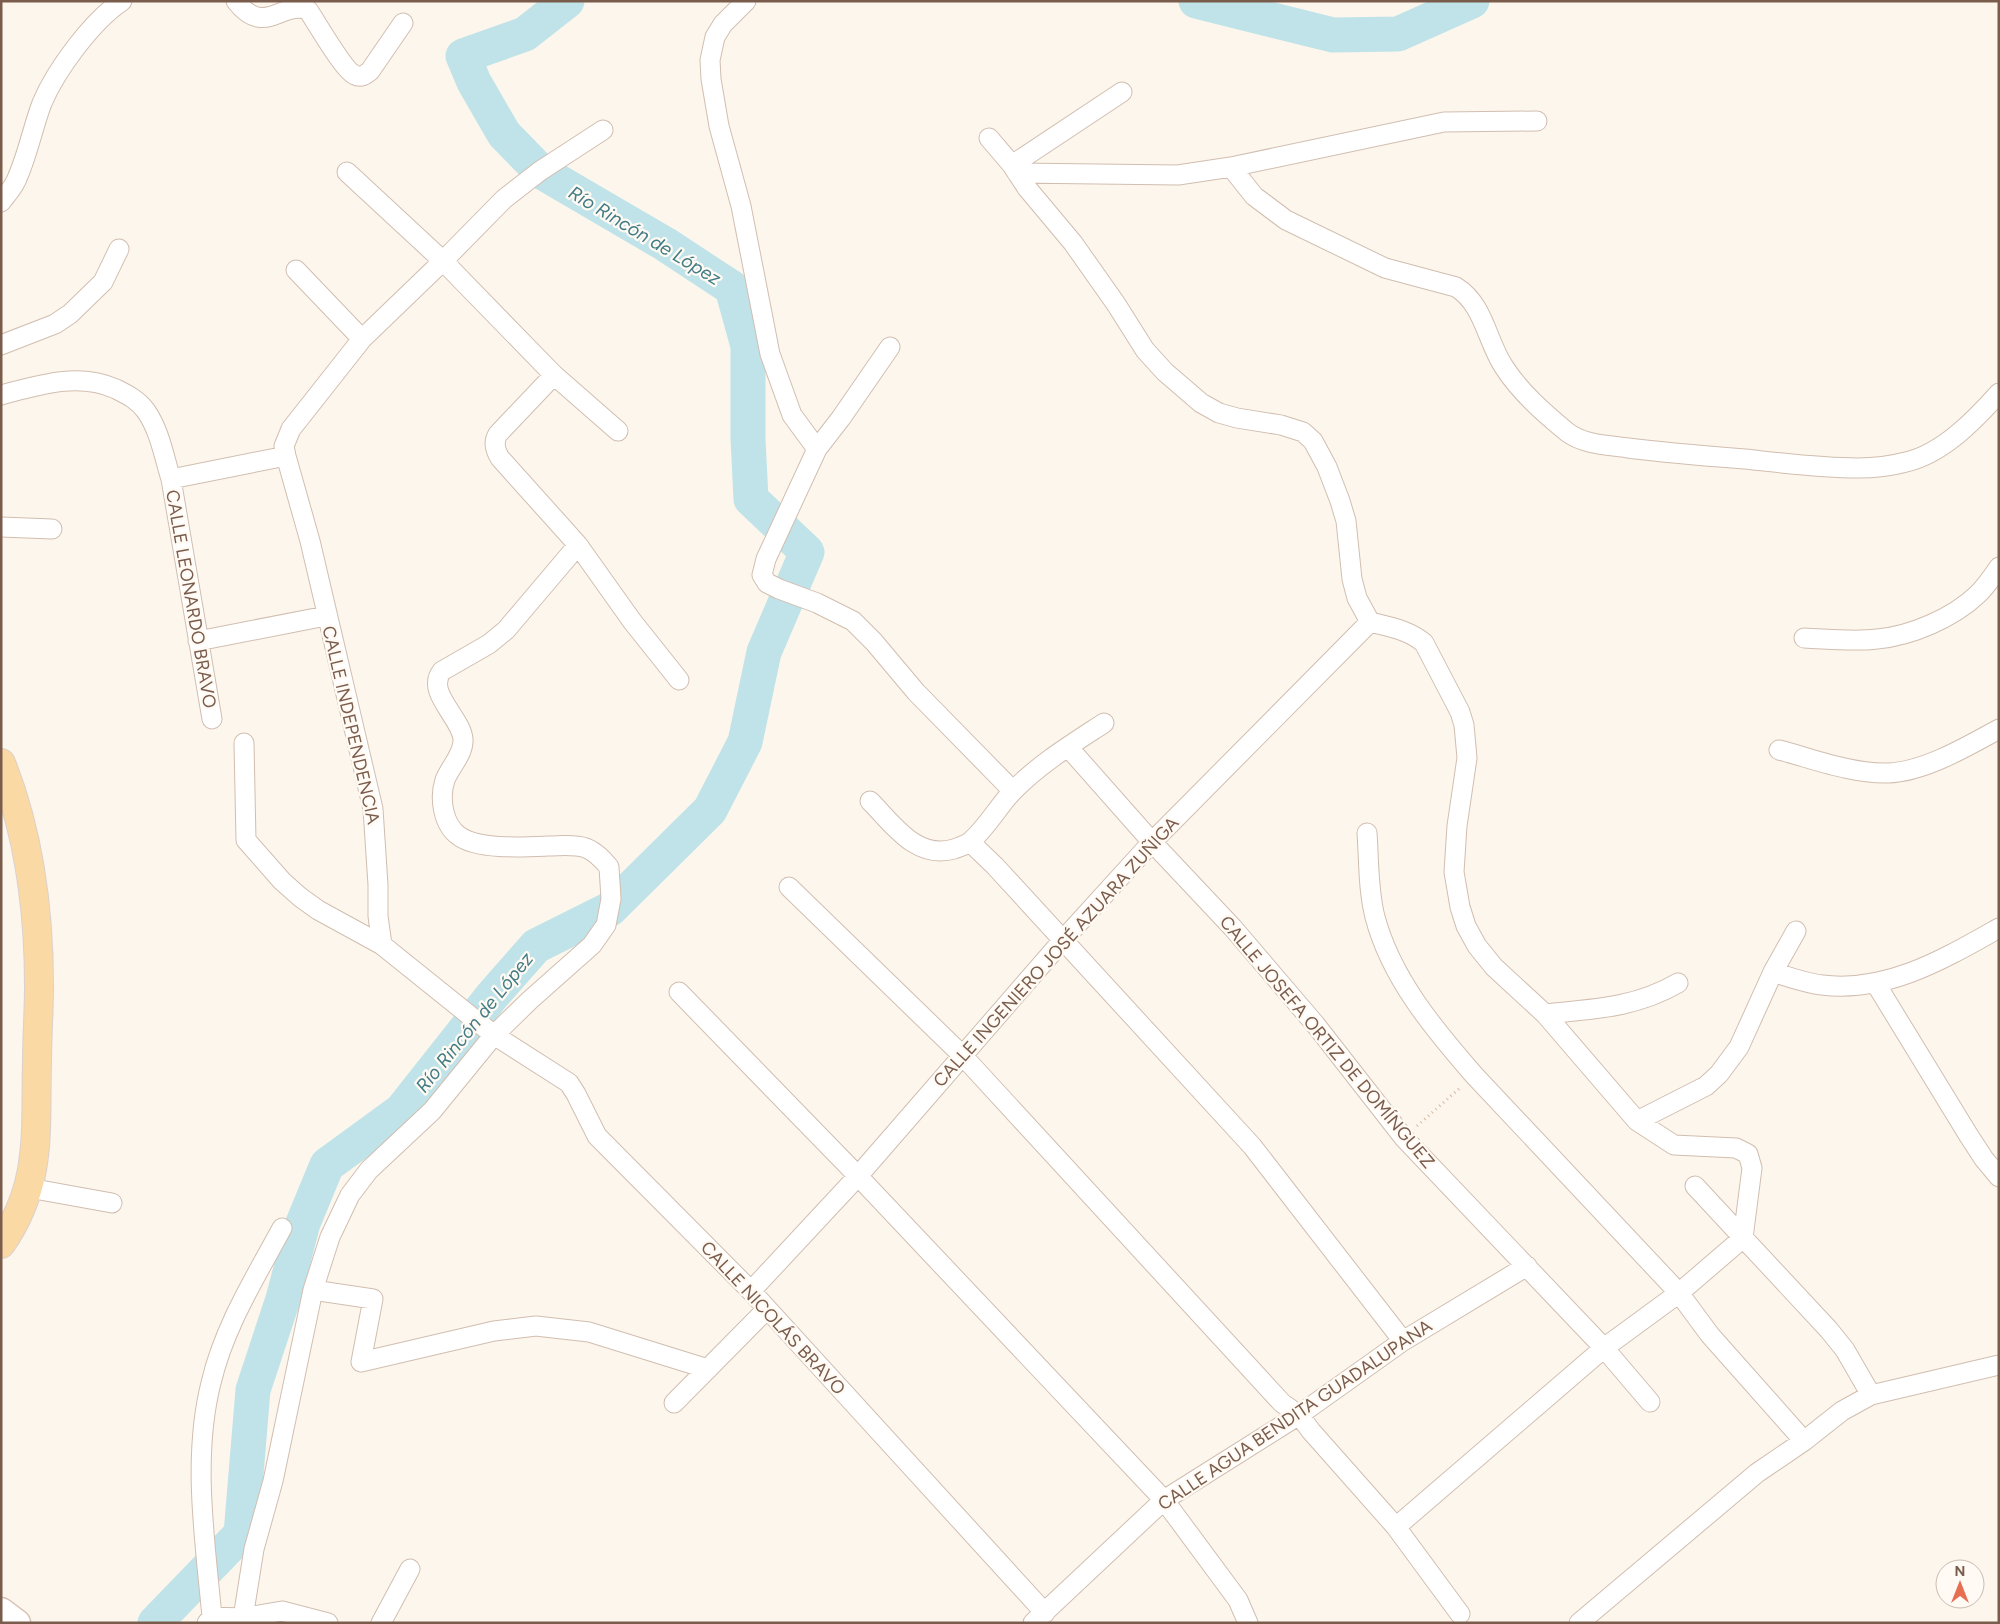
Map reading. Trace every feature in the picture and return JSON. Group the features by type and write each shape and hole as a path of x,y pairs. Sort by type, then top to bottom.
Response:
{"main road":[{"path":"1,763 25,840 36,922 39,986 36,1154 29,1188 8,1234 1,1244"},
{"path":"1,1611 17,1623"}],"street":[{"path":"1,202 18,177 43,102 57,76 82,38 104,15 122,1"},
{"path":"236,1 243,10 255,17 264,17 294,7 308,10 348,71 359,76 364,76 370,71 403,23"},
{"path":"746,1 723,24 715,38 710,60 711,79 719,126 742,206 770,354 792,415 817,449"},
{"path":"1014,168 1122,92"},
{"path":"1014,168 1178,175 1231,167 1444,122 1537,121"},
{"path":"170,479 286,456 284,446 290,429 362,339 504,199 540,171 603,130"},
{"path":"989,138 1014,168 1027,188 1073,243 1116,304 1145,350 1165,372 1201,403 1220,413 1236,418 1281,425 1303,432 1313,441 1327,467 1340,501 1346,521 1352,579 1357,598 1370,622 1415,635 1424,643 1434,658 1460,712 1466,740 1467,758 1455,846 1454,872 1460,907 1466,926 1477,946 1494,967 1545,1014 1637,1121 1674,1145 1736,1148 1748,1154 1752,1168 1743,1238 1679,1293 1604,1348 1396,1527"},
{"path":"1231,167 1254,196 1286,220 1385,268 1463,291 1472,302 1494,350 1515,383 1562,428 1584,441 1664,453 1819,467 1860,468 1888,466 1917,459 1953,438 1999,393"},
{"path":"347,172 443,261 554,375 618,432"},
{"path":"1,345 55,324 70,314 103,282 120,249"},
{"path":"296,270 362,339"},
{"path":"890,346 841,418 817,449 766,559 762,575 763,579 778,589 828,607 853,622 874,642 916,692 1012,791"},
{"path":"554,375 498,434 495,445 500,458 578,546 679,680"},
{"name":"CALLE LEONARDO BRAVO","path":"1,395 68,380 103,383 136,399 147,412 159,440 170,479 212,719"},
{"name":"CALLE INDEPENDENCIA","path":"286,456 302,510 373,809 378,916 382,945"},
{"path":"1,527 52,529"},
{"path":"243,1618 254,1549 273,1481 313,1290 330,1237 350,1195 369,1170 432,1111 494,1035 592,945 606,926 610,899 609,867 598,855 587,848 572,845 516,846 478,843 458,836 450,827 444,815 443,788 452,766 460,753 463,739 461,730 438,690 436,680 442,671 489,644 506,630 532,602 578,546"},
{"path":"1804,638 1877,639 1898,636 1923,628 1948,615 1978,594 1999,567"},
{"path":"198,641 326,616"},
{"name":"CALLE INGENIERO JOSÉ AZUARA ZUÑIGA","path":"751,1291 858,1176 1063,940 1152,842 1370,622"},
{"path":"870,801 904,836 918,846 938,852 957,848 970,842 1012,791 1041,766 1104,723"},
{"path":"1779,750 1870,772 1890,773 1922,766 1999,729"},
{"path":"244,742 247,844 300,897 318,910 382,945 494,1035"},
{"name":"CALLE JOSEFA ORTIZ DE DOMÍNGUEZ","path":"1068,747 1152,842 1233,928 1303,1010 1404,1138 1604,1348 1650,1402"},
{"path":"1367,833 1374,916 1388,952 1422,1011 1474,1075 1679,1293 1710,1335 1804,1441"},
{"path":"970,842 995,866 1252,1146 1403,1341"},
{"path":"789,888 962,1055 1282,1403 1299,1415 1396,1527 1460,1614"},
{"path":"1773,972 1820,985 1876,984 1926,967 1999,928"},
{"path":"1637,1121 1706,1086 1719,1074 1739,1048 1773,972 1796,931"},
{"path":"1545,1014 1613,1007 1638,1002 1678,983"},
{"path":"1876,984 1984,1159 1999,1177"},
{"path":"680,992 858,1176 1164,1500 1238,1600 1248,1623"},
{"name":"CALLE NICOLÁS BRAVO","path":"494,1035 569,1083 598,1136 751,1291 1039,1618"},
{"path":"1695,1186 1829,1330 1845,1350 1871,1395"},
{"path":"29,1188 112,1203"},
{"path":"282,1228 230,1324 211,1383 201,1452 202,1509 209,1620 243,1618 282,1611 328,1623"},
{"name":"CALLE AGUA BENDITA GUADALUPANA","path":"1039,1618 1164,1500 1299,1415 1403,1341 1527,1266"},
{"path":"313,1290 373,1299 361,1362 494,1331 536,1326 589,1332 708,1369"},
{"path":"674,1403 766,1310"},
{"path":"1579,1623 1757,1473 1804,1441 1842,1411 1871,1395 1999,1365"},
{"path":"381,1623 410,1569"}],"path":[{"path":"1404,1138 1474,1075"}],"waterway":[{"name":"Río Rincón de López","path":"155,1623 241,1534 253,1390 283,1299 303,1223 327,1165 401,1111 492,996 536,946 610,909 710,810 745,742 764,652 807,552 751,499 748,439 748,346 732,288 665,244 540,171 504,134 474,82 463,56 525,34 567,1"},
{"name":"Río Rincón de López","path":"1196,1 1333,35 1398,34 1472,1"}]}
